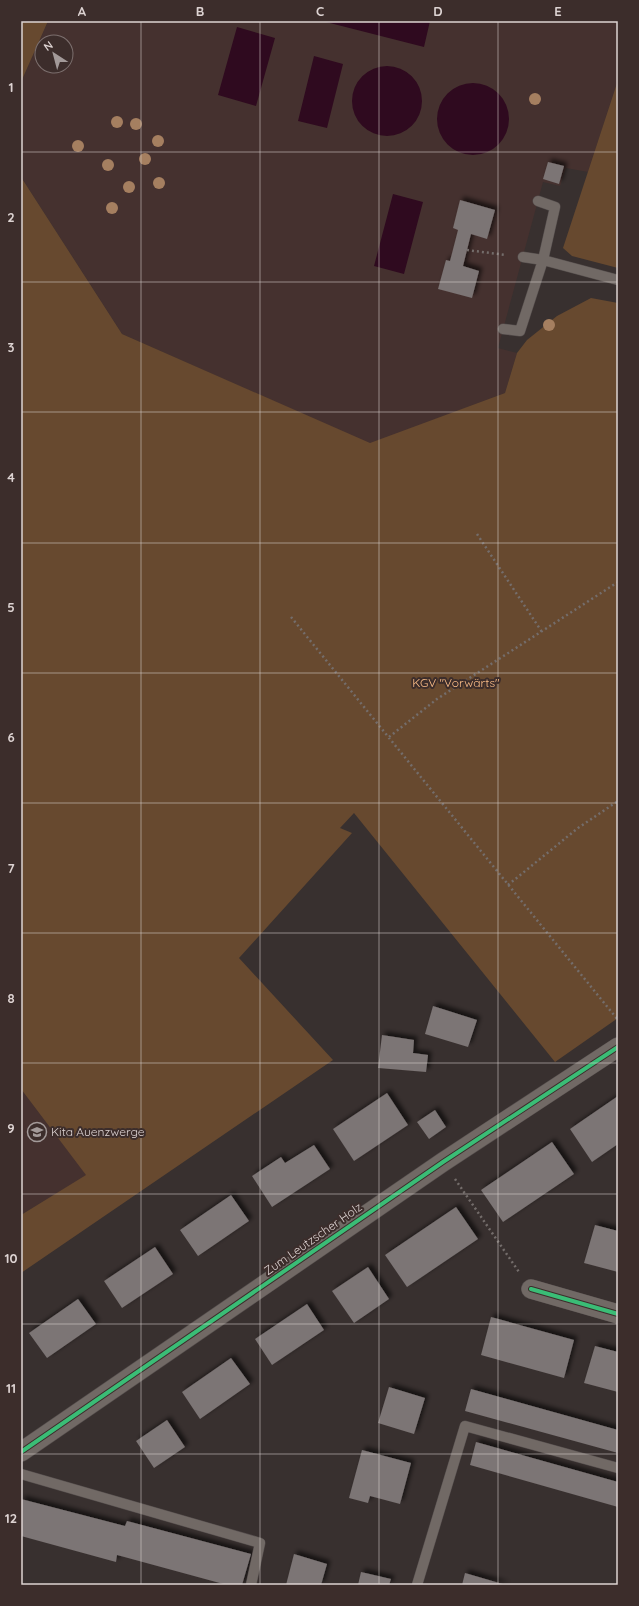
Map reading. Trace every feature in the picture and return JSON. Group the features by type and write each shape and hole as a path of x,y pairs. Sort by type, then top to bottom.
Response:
{"street":[{"name":"Zum Leutzscher Holz","path":"21,1452 443,1162 618,1047"},
{"path":"531,1289 618,1314"}],"lane":[{"path":"503,329 520,331 542,260 555,207 538,201"},
{"path":"523,257 542,260 618,280"},
{"path":"417,1585 465,1426 618,1468"},
{"path":"21,1474 260,1543 251,1585"}],"path":[{"path":"467,250 523,257"},
{"path":"477,534 542,632"},
{"path":"389,737 436,699 618,582"},
{"path":"291,617 618,1020"},
{"path":"508,885 578,828 618,802"},
{"path":"443,1162 531,1289"}],"shaded area":[{"path":"48,21 618,21 618,80 588,172 566,168 560,186 543,182 498,348 517,353 505,393 370,444 122,334 21,177 21,82 34,53 34,74 74,74 74,34 42,34"},
{"path":"322,21 430,21 424,47"},
{"path":"237,27 275,38 256,106 218,95"},
{"path":"314,56 343,64 327,128 298,121"},
{"path":"387,66 400,69 412,76 419,88 422,101 419,114 412,126 400,133 387,136 374,133 362,126 355,114 352,101 355,88 362,76 374,69"},
{"path":"473,83 493,89 503,99 509,119 503,139 493,149 473,155 453,149 443,139 437,119 443,99 453,89"},
{"path":"393,194 423,202 404,274 374,266"},
{"name":"Kita Auenzwerge","path":"21,1089 87,1175 21,1215"}],"green space":[{"path":"21,21 48,21 42,34 34,34 34,53 21,82"},
{"path":"618,80 618,268 572,256 563,248"},
{"name":"KGV \"Vorwärts\"","path":"21,177 122,334 370,443 505,393 517,353 527,340 557,316 591,298 618,303 618,1018 555,1062 354,813 340,828 352,833 239,958 333,1060 21,1273 21,1215 86,1175 21,1089"}],"building":[{"path":"548,162 564,166 559,184 543,179"},
{"path":"460,200 495,210 487,239 471,234 463,266 479,271 472,298 438,289 446,260 450,261 458,230 453,228"},
{"path":"433,1006 477,1020 468,1047 425,1034"},
{"path":"382,1035 414,1040 413,1053 428,1055 426,1072 378,1068"},
{"path":"387,1093 408,1125 354,1161 333,1129"},
{"path":"618,1096 618,1144 592,1162 570,1129"},
{"path":"435,1110 446,1127 429,1139 417,1122"},
{"path":"552,1142 574,1174 503,1222 481,1190"},
{"path":"314,1145 330,1169 272,1207 252,1176 281,1157 285,1163"},
{"path":"231,1195 249,1221 198,1256 180,1230"},
{"path":"456,1207 478,1239 407,1287 385,1255"},
{"path":"595,1225 618,1231 618,1272 584,1263"},
{"path":"155,1247 173,1274 122,1308 104,1281"},
{"path":"368,1267 389,1299 354,1323 332,1291"},
{"path":"78,1299 96,1324 47,1358 29,1333"},
{"path":"307,1304 324,1330 272,1365 255,1339"},
{"path":"491,1317 574,1340 564,1378 481,1355"},
{"path":"595,1346 618,1352 618,1392 584,1383"},
{"path":"231,1358 250,1384 200,1419 182,1392"},
{"path":"389,1387 425,1398 414,1434 378,1423"},
{"path":"471,1389 618,1430 618,1453 465,1411"},
{"path":"167,1420 185,1447 154,1468 136,1441"},
{"path":"476,1442 618,1482 618,1507 470,1465"},
{"path":"362,1450 411,1463 400,1504 370,1496 368,1503 349,1498"},
{"path":"21,1499 125,1526 127,1521 251,1554 242,1585 227,1585 117,1555 116,1562 21,1536"},
{"path":"294,1554 327,1564 321,1585 286,1585"},
{"path":"361,1572 391,1579 389,1585 358,1585"},
{"path":"465,1573 506,1585 462,1585"}],"cycle path":[{"path":"21,1452 443,1162 618,1047"},
{"path":"531,1289 618,1314"}],"place":[{"name":"Kita Auenzwerge","path":"37,1132"}]}
